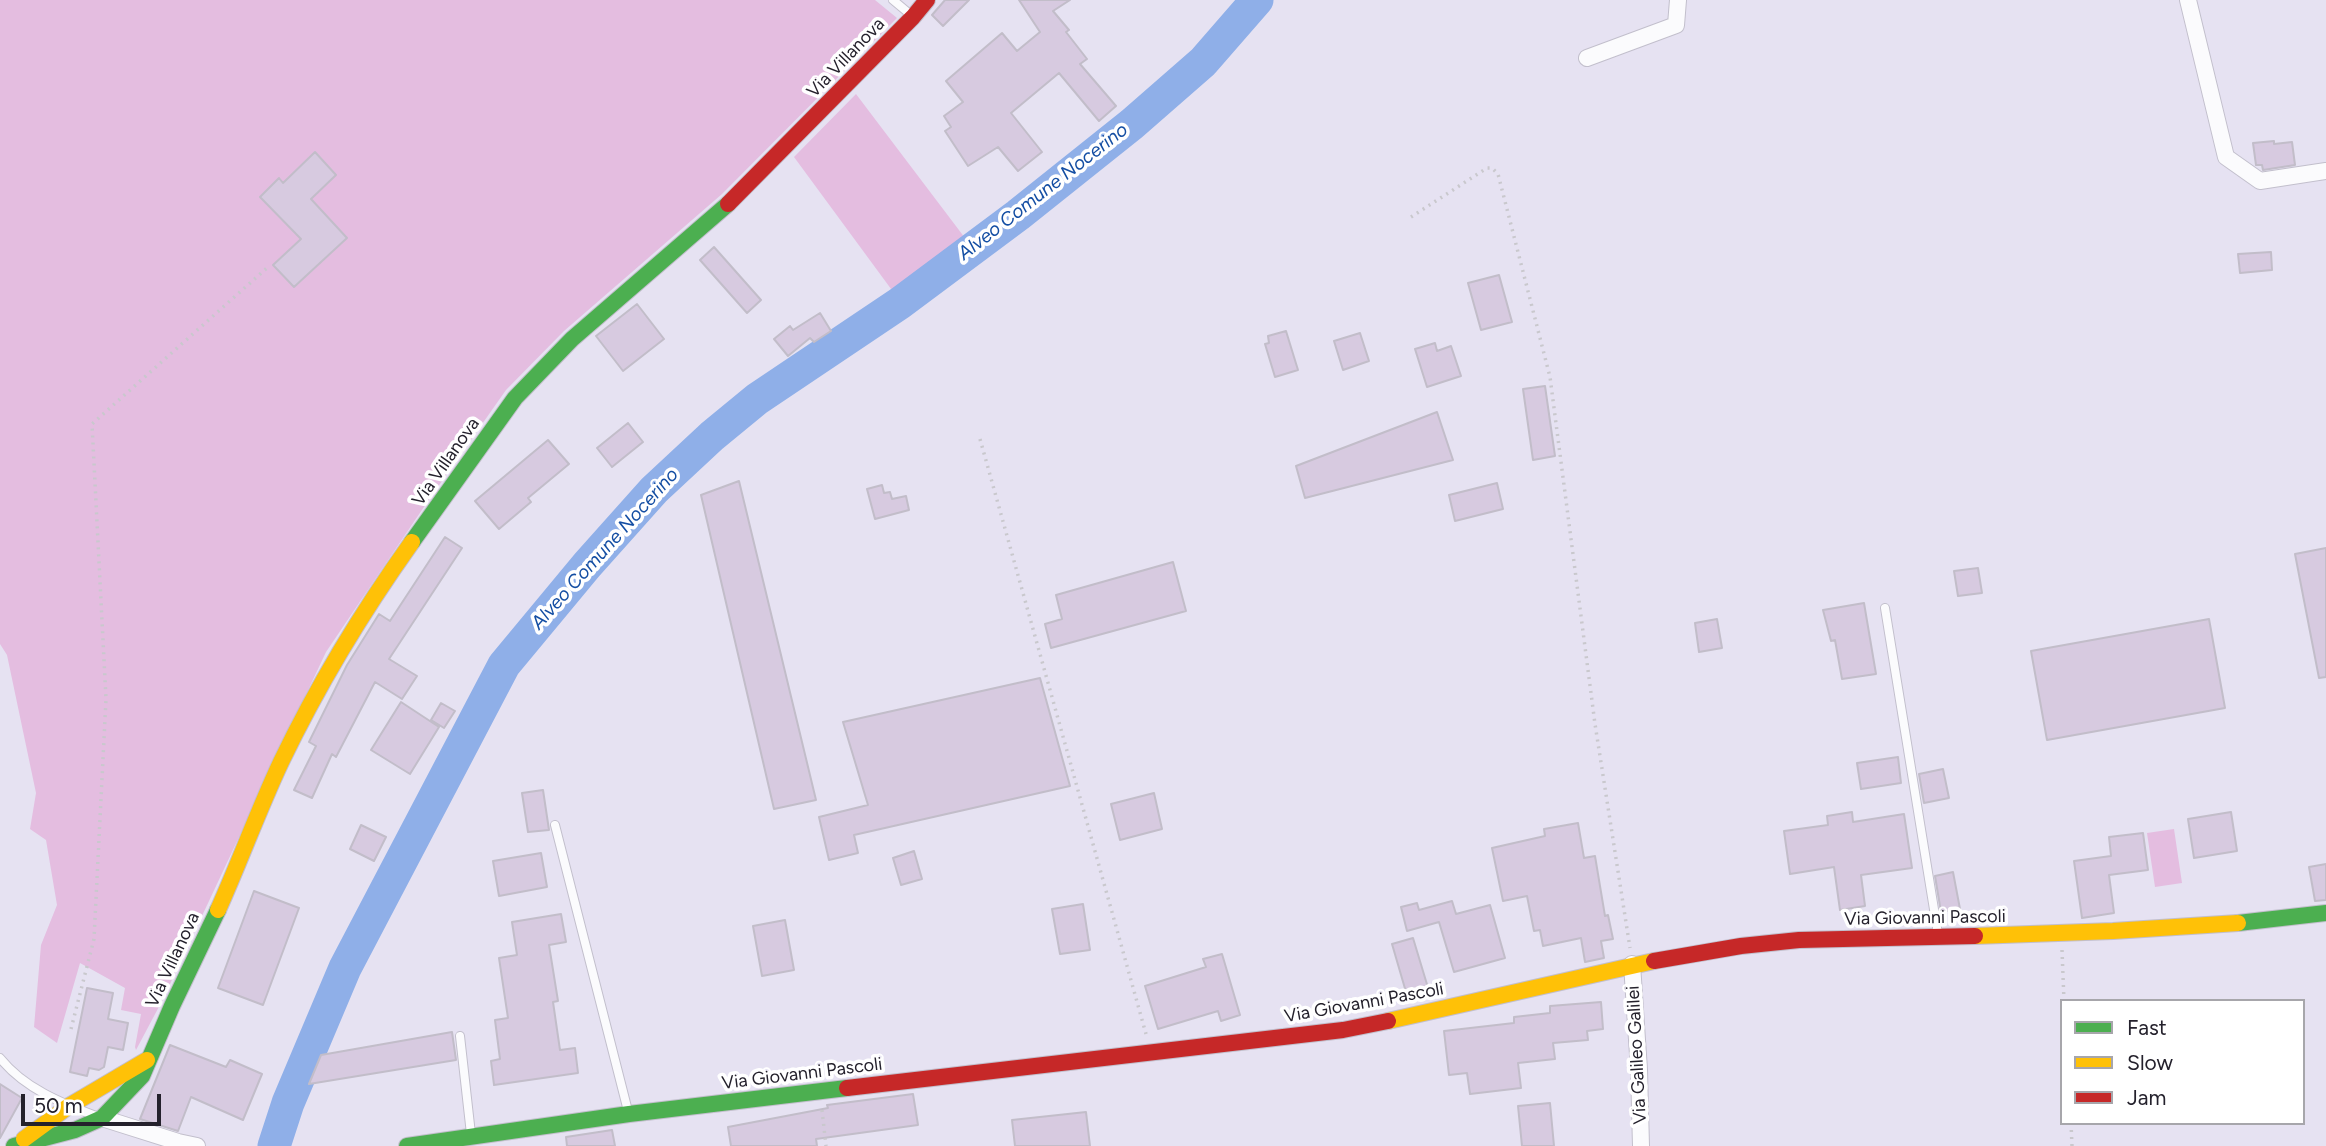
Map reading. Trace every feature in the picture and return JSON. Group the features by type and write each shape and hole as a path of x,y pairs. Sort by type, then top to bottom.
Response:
{"street":[{"name":"Via Villanova","path":"15,1145 75,1130 102,1118 142,1076 219,908 280,764 327,673 369,603 515,398 572,339 732,201 928,0"},
{"path":"1587,58 1676,24 1678,0"},
{"path":"2188,0 2226,157 2260,181 2326,171"},
{"name":"Via Giovanni Pascoli","path":"407,1146 819,1090 1343,1030 1405,1018 1632,964 1699,952 1799,940 2061,934 2249,923 2326,913"},
{"name":"Via Galileo Galilei","path":"1632,964 1641,1146"},
{"name":"Via Villanova","path":"15,1145 69,1106 149,1059"},
{"path":"102,1118 178,1144 197,1146"}],"lane":[{"path":"893,0 913,17"},
{"path":"1885,608 1938,937"},
{"path":"555,825 629,1114"},
{"path":"460,1037 472,1137"},
{"path":"0,1058 26,1082 56,1101 102,1118"}],"path":[{"path":"1411,217 1487,168 1492,168 1498,174 1550,377 1597,738 1632,964"},
{"path":"71,1028 94,939 106,699 92,424 268,267"},
{"path":"980,439 1151,1052"},
{"path":"2061,934 2064,999"},
{"path":"819,1090 826,1146"},
{"path":"2071,1125 2072,1146"}],"shaded area":[{"path":"0,0 875,0 897,18 722,194 564,331 506,390 326,652 162,1001 136,1050 141,1014 121,1010 125,988 80,963 57,1043 34,1027 41,945 57,905 46,840 30,829 36,793 7,655 0,644"},
{"path":"856,94 968,242 894,293 794,157"},
{"path":"2174,829 2182,883 2155,887 2147,833"}],"building":[{"path":"945,0 969,0 943,26 932,15"},
{"path":"1019,0 1070,0 1053,11 1087,59 1080,64 1116,106 1099,121 1059,73 1011,113 1042,152 1018,171 998,147 968,166 945,131 951,127 944,116 963,102 946,81 1002,33 1017,51 1040,32"},
{"path":"2274,141 2274,144 2292,142 2295,165 2263,170 2262,165 2256,165 2253,143"},
{"path":"315,152 336,175 311,199 347,238 294,287 273,265 301,239 260,197 279,178 283,183"},
{"path":"714,247 761,300 747,313 700,260"},
{"path":"2271,252 2272,270 2240,273 2238,254"},
{"path":"1499,275 1512,322 1481,330 1468,283"},
{"path":"637,304 664,339 623,371 596,336"},
{"path":"820,313 831,331 814,342 810,338 788,356 774,339 790,326 793,330"},
{"path":"1286,331 1298,370 1275,377 1265,344 1269,343 1268,336"},
{"path":"1360,333 1369,361 1343,370 1334,341"},
{"path":"1435,343 1437,351 1451,346 1461,376 1427,387 1415,349"},
{"path":"1545,386 1555,456 1533,460 1523,389"},
{"path":"1437,412 1453,460 1305,498 1296,466"},
{"path":"628,423 643,442 612,467 597,448"},
{"path":"548,440 569,464 528,498 531,502 499,529 475,501"},
{"path":"739,481 816,800 774,809 701,495"},
{"path":"1497,483 1503,509 1455,521 1449,495"},
{"path":"882,485 884,493 890,492 892,499 906,496 909,510 875,519 867,489"},
{"path":"445,537 462,548 389,659 417,676 402,699 375,682 336,757 332,754 312,798 294,790 316,746 309,742 347,665 379,614 390,621"},
{"path":"2326,548 2326,677 2319,678 2295,554"},
{"path":"1173,562 1186,611 1051,648 1045,624 1062,619 1056,595"},
{"path":"1978,568 1982,593 1958,596 1954,571"},
{"path":"1864,603 1876,674 1842,679 1835,640 1831,641 1823,610"},
{"path":"1717,619 1722,648 1699,652 1695,623"},
{"path":"2209,619 2225,708 2047,740 2031,651"},
{"path":"1040,678 1070,786 854,835 858,853 829,860 819,817 868,805 843,722"},
{"path":"401,702 439,727 410,774 371,750"},
{"path":"441,703 455,711 444,728 431,720"},
{"path":"1898,757 1901,783 1861,789 1857,763"},
{"path":"1943,769 1949,798 1924,803 1919,774"},
{"path":"543,790 549,830 528,832 522,793"},
{"path":"1154,793 1162,829 1120,840 1111,804"},
{"path":"1852,812 1853,822 1904,814 1912,868 1861,875 1865,906 1840,910 1834,867 1790,874 1784,831 1828,825 1827,816"},
{"path":"2231,812 2237,851 2194,858 2188,819"},
{"path":"1578,823 1584,858 1595,856 1605,916 1608,915 1613,939 1601,941 1604,958 1585,962 1581,938 1543,946 1540,930 1534,931 1527,896 1503,901 1492,848 1545,836 1544,829"},
{"path":"361,825 386,837 374,861 350,849"},
{"path":"2143,833 2148,870 2109,875 2114,913 2082,918 2074,861 2111,856 2109,837"},
{"path":"914,851 922,879 901,885 893,858"},
{"path":"541,853 547,887 499,896 493,861"},
{"path":"2326,864 2326,900 2315,901 2309,867"},
{"path":"1953,872 1960,909 1941,912 1935,876"},
{"path":"254,891 299,908 263,1005 218,988"},
{"path":"1452,901 1456,914 1490,905 1505,958 1454,972 1439,922 1407,931 1401,907 1417,903 1419,910"},
{"path":"1083,904 1090,950 1060,954 1052,909"},
{"path":"561,914 566,942 549,945 558,1001 553,1002 560,1050 575,1048 578,1073 494,1085 491,1061 500,1059 495,1020 508,1018 499,958 517,955 512,922"},
{"path":"785,920 794,970 762,976 753,926"},
{"path":"1413,938 1429,991 1412,996 1410,990 1406,992 1392,944"},
{"path":"1222,954 1240,1015 1221,1021 1218,1011 1158,1029 1145,986 1206,967 1203,959"},
{"path":"87,988 113,993 108,1019 128,1023 123,1050 108,1047 104,1067 99,1070 89,1068 87,1076 70,1072"},
{"path":"1601,1002 1603,1029 1587,1031 1588,1040 1553,1043 1555,1059 1518,1063 1521,1088 1470,1094 1467,1073 1449,1075 1444,1031 1514,1023 1514,1017 1550,1013 1550,1006"},
{"path":"452,1032 456,1060 309,1084 321,1055"},
{"path":"170,1045 226,1067 230,1060 262,1074 243,1120 191,1097 178,1131 140,1119"},
{"path":"0,1084 22,1098 0,1138"},
{"path":"913,1094 918,1125 816,1139 817,1146 731,1146 728,1127 828,1108 827,1105"},
{"path":"1550,1103 1554,1146 1522,1146 1518,1106"},
{"path":"1086,1112 1090,1146 1015,1146 1012,1120"},
{"path":"612,1130 615,1146 567,1146 566,1137"}],"waterway":[{"name":"Alveo Comune Nocerino","path":"274,1146 288,1103 345,968 504,665 587,565 654,490 712,436 757,399 900,303 1018,215 1132,124 1203,62 1257,0"}],"traffic: fast":[{"path":"412,542 515,398 572,339 728,204"},
{"path":"14,1146 75,1130 102,1118 142,1076 218,910"},
{"path":"2238,923 2326,913"},
{"path":"407,1146 629,1114 847,1088"}],"traffic: slow":[{"path":"218,910 295,733 358,622 412,542"},
{"path":"1975,936 2238,923"},
{"path":"1388,1021 1654,961"},
{"path":"24,1139 69,1106 147,1060"}],"traffic: jam":[{"path":"728,204 927,0"},
{"path":"1654,961 1741,946 1799,940 1975,936"},
{"path":"847,1088 1343,1030 1388,1021"}]}
